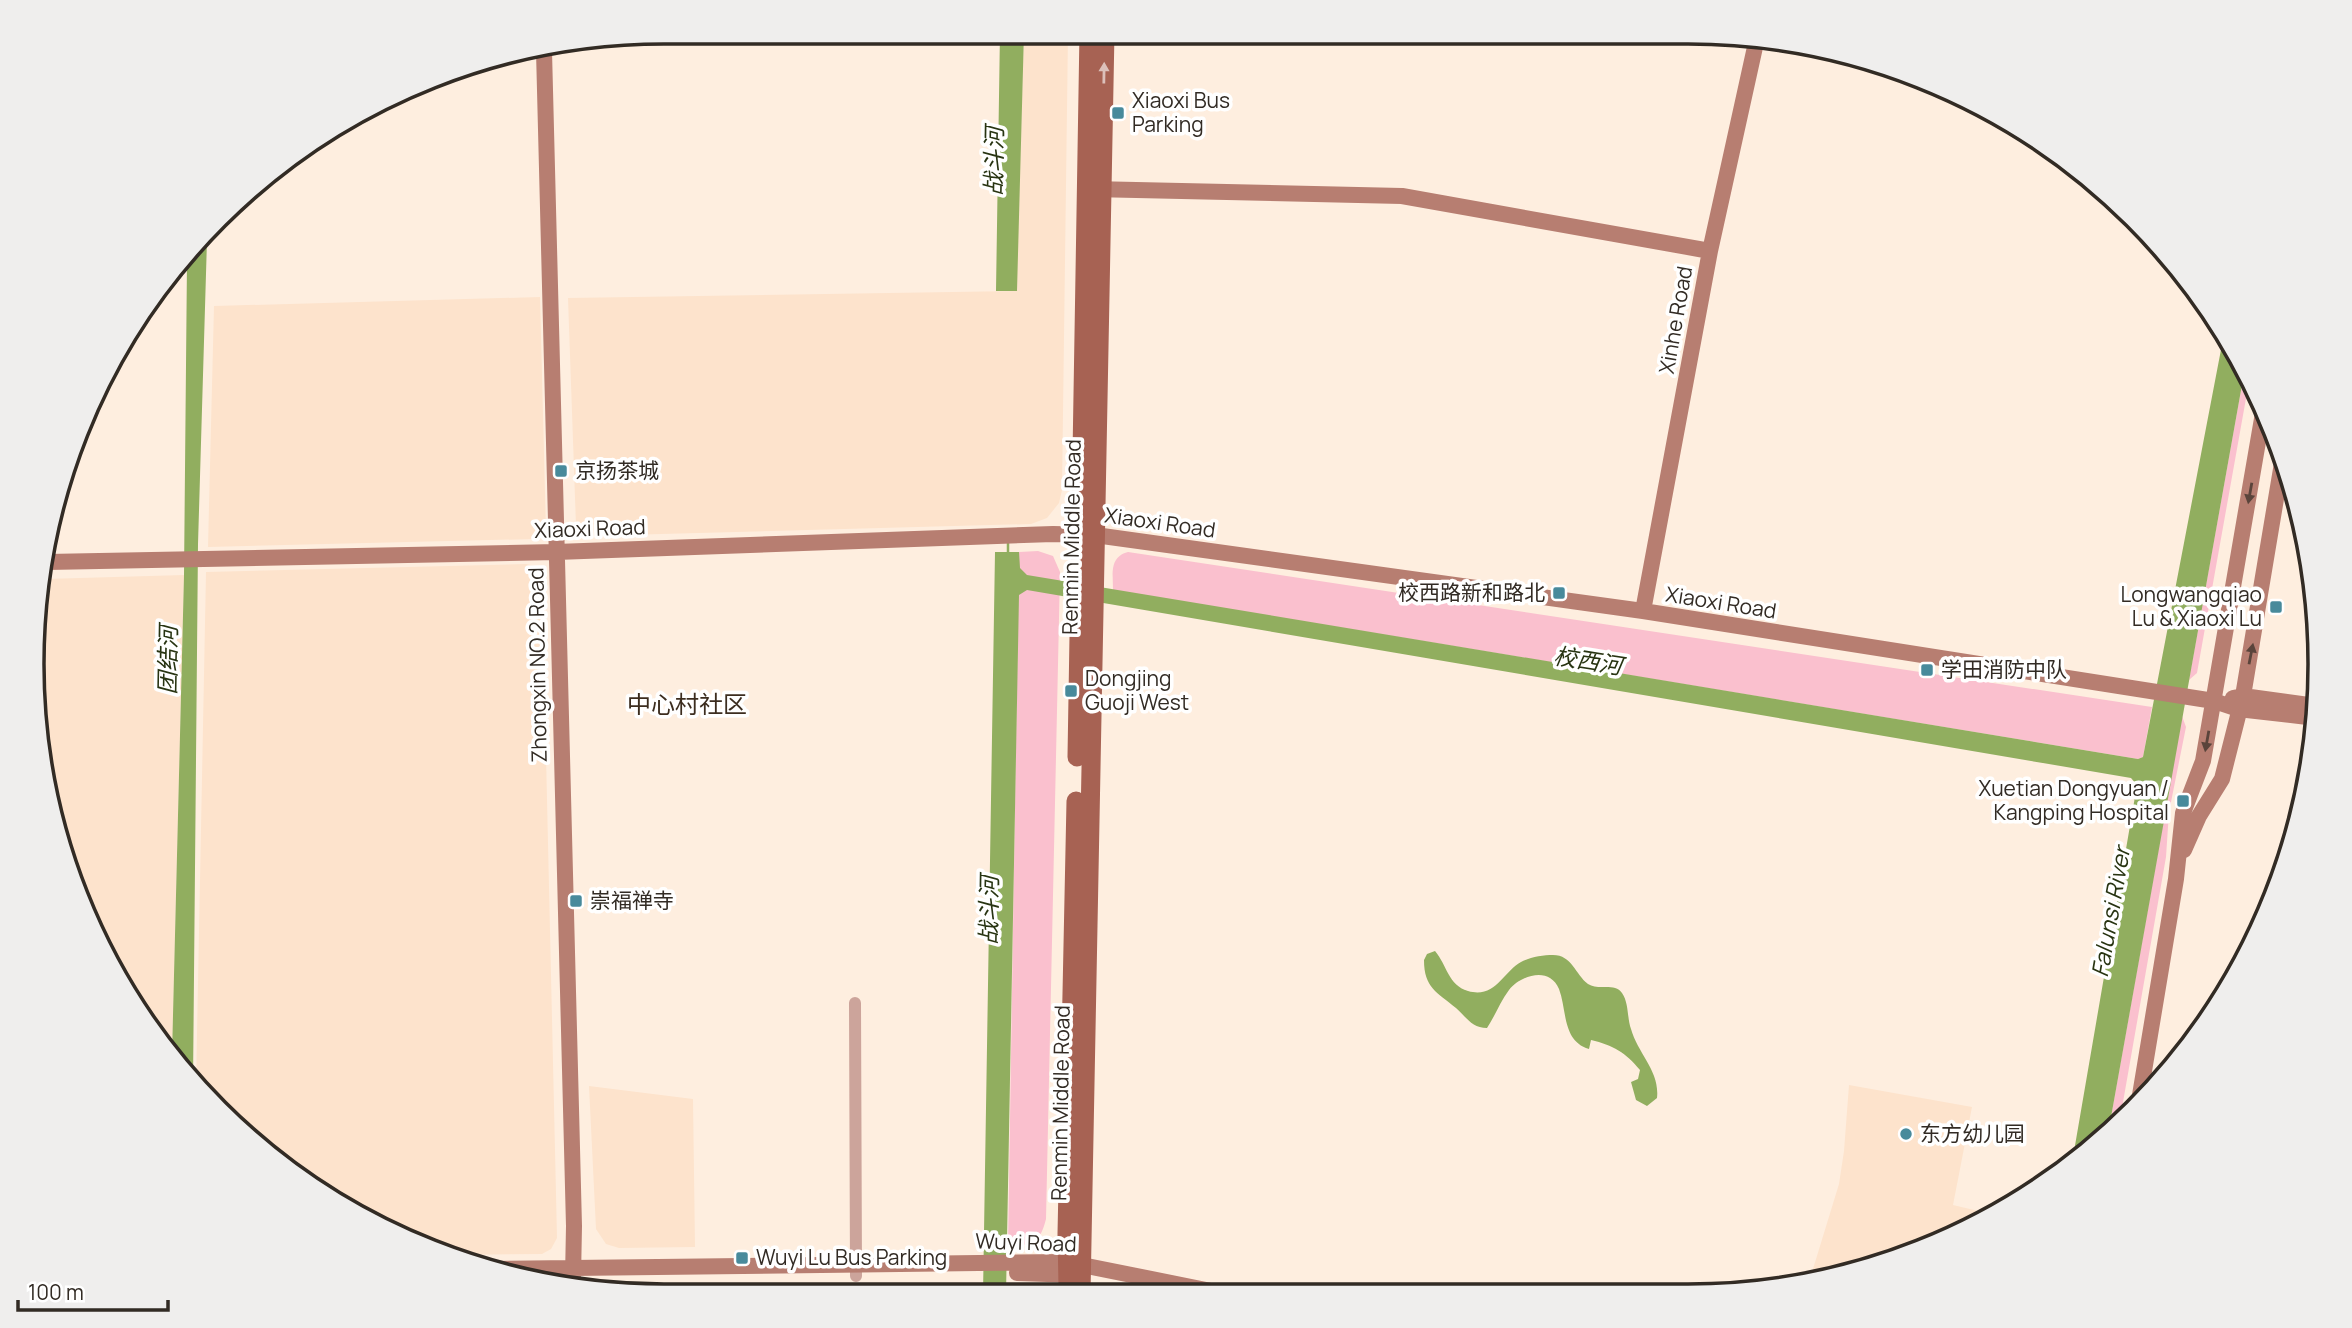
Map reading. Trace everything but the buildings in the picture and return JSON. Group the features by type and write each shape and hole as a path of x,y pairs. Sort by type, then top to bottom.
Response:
{"main road":[{"name":"Renmin Middle Road","path":"1089,44 1095,190"},
{"name":"Renmin Middle Road","path":"1074,1277 1095,190 1104,44"}],"street":[{"name":"Xinhe Road","path":"1643,611 1710,251 1754,47"},
{"name":"Zhongxin NO.2 Road","path":"544,56 573,1273"},
{"path":"1095,190 1402,196 1710,251"},
{"path":"2141,1087 2183,813 2203,761 2262,429"},
{"path":"2175,879 2186,842 2222,779 2241,703 2279,479"},
{"name":"Xiaoxi Road","path":"53,562 556,552 1088,534 1643,611 2189,698 2307,706"},
{"name":"Xiaoxi Road","path":"2241,703 2306,716"},
{"path":"855,1003 856,1276"},
{"name":"Wuyi Road","path":"540,1271 646,1276 856,1276 981,1267"},
{"name":"Wuyi Road","path":"561,1275 1008,1267 1117,1284"},
{"name":"Wuyi Road","path":"1074,1277 1138,1284"}],"shaded area":[{"path":"1000,44 1024,44 1017,291 996,291"},
{"path":"1024,44 1068,44 1062,490 1059,503 1047,518 1031,524 587,536 576,526 568,298 1016,291"},
{"path":"207,245 198,544 193,1067 172,1042 184,575 187,268"},
{"path":"540,297 546,531 542,535 535,539 208,547 214,306"},
{"path":"2221,348 2242,386 2111,1117 2074,1149 2137,785 2131,778 1027,590 1019,595 1006,1284 983,1284 995,552 1019,552 1020,568 1027,575 2138,759 2143,757"},
{"path":"2242,386 2247,395 2197,673 2189,680"},
{"path":"1038,551 1053,556 1060,572 1046,1219 1041,1233 1034,1241 1023,1245 1008,1245 1019,552"},
{"path":"1128,552 2152,707 2143,757 2138,759 1113,590 1115,562"},
{"path":"526,564 536,566 542,580 557,1238 551,1249 542,1254 477,1255 427,1237 354,1201 286,1156 225,1103 196,1071 206,572"},
{"path":"184,575 172,1042 148,1009 108,938 91,901 65,825 49,745 45,705 45,623 50,579"},
{"path":"2182,716 2186,727 2169,812 2166,857 2122,1107 2111,1117"},
{"path":"1435,951 1456,984 1468,991 1485,991 1521,962 1553,955 1565,958 1588,984 1619,990 1626,1001 1634,1038 1655,1079 1657,1098 1647,1106 1636,1100 1631,1082 1638,1079 1640,1070 1624,1054 1606,1044 1591,1040 1589,1049 1574,1039 1567,1024 1559,989 1549,977 1534,975 1514,985 1487,1028 1482,1028 1470,1021 1429,983 1424,960 1427,954"},
{"name":"东方幼儿园","path":"1849,1085 1972,1107 1953,1205 1979,1211 1925,1237 1887,1251 1812,1271 1839,1184"},
{"path":"589,1086 693,1099 695,1247 619,1248 606,1244 596,1229"}],"waterway":[{"name":"战斗河","path":"1008,541 1008,556"}],"place":[{"name":"Xiaoxi Bus Parking","path":"1118,113"},
{"name":"京扬茶城","path":"561,471"},
{"name":"校西路新和路北","path":"1559,593"},
{"name":"Longwangqiao Lu & Xiaoxi Lu","path":"2276,607"},
{"name":"学田消防中队","path":"1927,670"},
{"name":"Dongjing Guoji West","path":"1071,691"},
{"name":"Xuetian Dongyuan / Kangping Hospital","path":"2183,801"},
{"name":"崇福禅寺","path":"576,901"},
{"name":"东方幼儿园","path":"1906,1134"},
{"name":"Wuyi Lu Bus Parking","path":"742,1258"}],"district":[{"name":"中心村社区","path":"687,705"}],"water label":[{"name":"团结河","path":"168,660"},
{"name":"校西河","path":"1588,661"},
{"name":"Falunsi River","path":"2111,912"}]}
